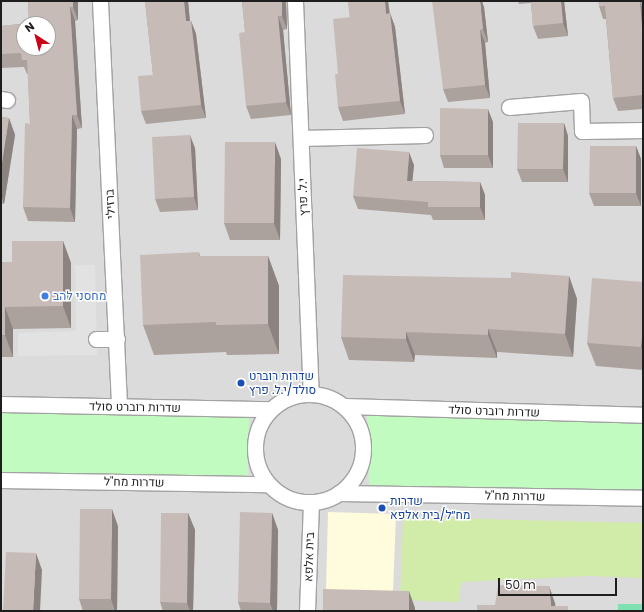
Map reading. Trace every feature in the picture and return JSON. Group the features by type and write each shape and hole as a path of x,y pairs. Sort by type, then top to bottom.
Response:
{"street":[{"name":"ברזילי","path":"100,1 119,406"},
{"name":"י.ל. פרץ","path":"295,1 311,393"},
{"path":"509,107 581,101 582,131 643,130"},
{"path":"301,138 425,135"},
{"path":"96,339 117,339"},
{"path":"311,393 329,397 345,406 356,419 362,435 364,451 360,468 352,482 339,493 326,500 311,502 295,501 280,494 268,484 259,470 255,449 260,423 270,409 282,400 311,393"},
{"name":"שדרות רוברט סולד","path":"1,404 270,409"},
{"name":"שדרות רוברט סולד","path":"345,406 643,415"},
{"name":"שדרות מח\"ל","path":"1,480 268,484"},
{"name":"שדרות מח\"ל","path":"339,493 643,498"},
{"name":"בית אלפא","path":"307,611 311,502"}],"shaded area":[{"path":"1,1 643,1 643,611 1,611"},
{"path":"75,265 95,265 97,355 18,356 18,333 76,331"},
{"path":"328,512 396,514 393,592 326,590"}],"green space":[{"path":"1,410 249,415 248,478 1,475"},
{"path":"367,412 643,416 643,496 369,489"},
{"path":"403,517 643,523 643,578 590,576 461,582 459,602 400,600"},
{"path":"618,604 643,604 643,611 618,611"}],"building":[{"path":"28,1 73,1 73,7 70,7 77,115 72,115 70,208 23,207 25,123 30,124 27,60 22,60 21,56 56,56 56,16 29,16"},
{"path":"145,1 184,1 186,21 191,21 201,105 141,111 138,76 153,75"},
{"path":"242,1 282,1 282,16 278,16 286,102 246,106 239,33 245,32"},
{"path":"348,1 385,1 386,14 390,13 400,101 338,107 335,74 338,74 333,19 350,17"},
{"path":"432,1 480,1 483,29 480,30 485,85 443,89"},
{"path":"531,1 561,1 563,23 533,26"},
{"path":"598,1 643,1 640,2 643,41 643,95 613,98 605,5 599,6"},
{"path":"16,24 16,53 1,54 1,26"},
{"path":"440,108 488,109 488,155 440,155"},
{"path":"1,117 9,118 1,169"},
{"path":"518,123 564,123 563,169 517,169"},
{"path":"190,135 194,197 155,199 152,137"},
{"path":"225,142 275,142 274,223 224,223"},
{"path":"590,146 636,146 636,193 589,193"},
{"path":"357,148 409,152 407,181 480,182 480,207 428,207 428,202 353,196"},
{"path":"12,241 63,241 63,306 5,307 5,335 1,335 1,262 12,262"},
{"path":"199,252 199,256 268,256 268,324 216,325 216,322 143,325 140,255"},
{"path":"511,272 569,276 565,334 488,329 488,335 406,332 406,339 341,337 343,275 511,278"},
{"path":"592,278 643,282 643,325 641,347 587,343"},
{"path":"80,509 112,509 111,599 79,599"},
{"path":"240,512 272,513 270,603 238,602"},
{"path":"161,513 188,513 187,603 160,602"},
{"path":"6,552 36,553 33,611 3,611"},
{"path":"498,585 549,586 551,606 568,606 568,611 477,611 477,605 495,605"},
{"path":"323,589 409,591 409,611 323,611"}],"place":[{"name":"מחסני להב","path":"45,296"},
{"name":"שדרות רוברט סולד/י.ל. פרץ","path":"241,383"},
{"name":"שדרות מח״ל/בית אלפא","path":"382,508"}]}
